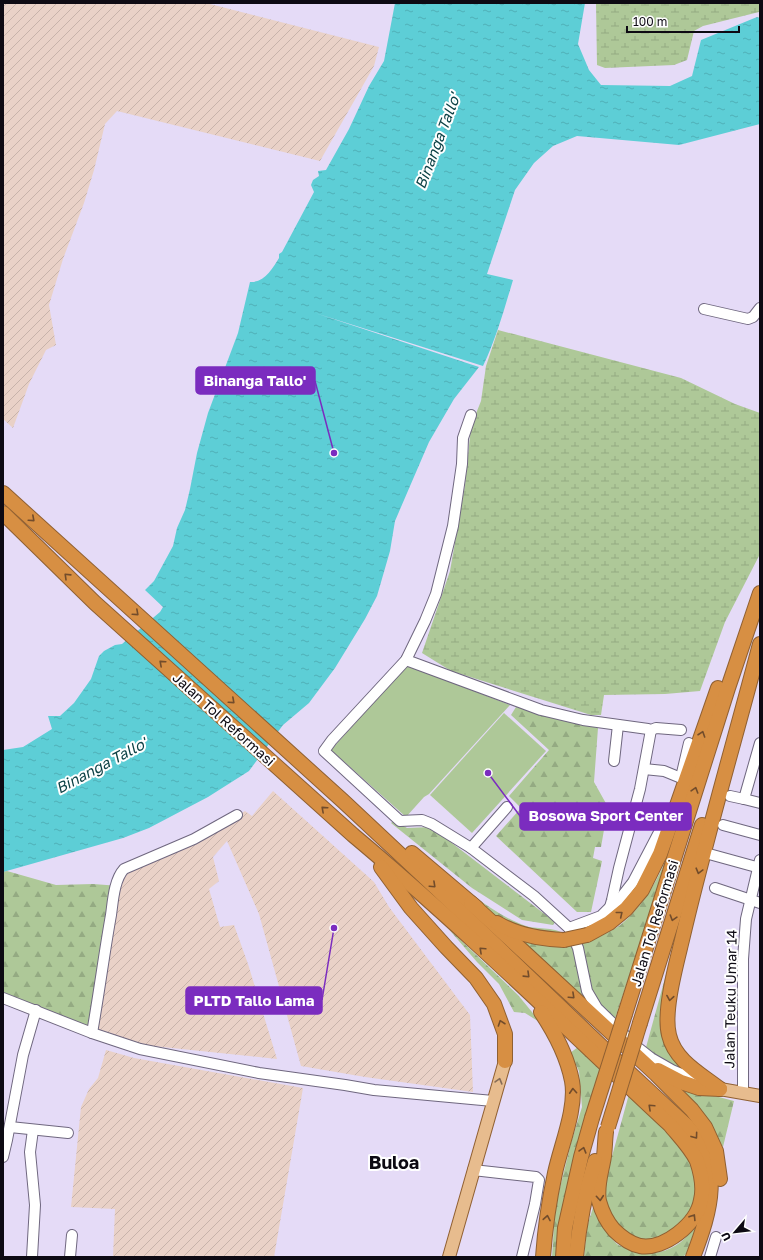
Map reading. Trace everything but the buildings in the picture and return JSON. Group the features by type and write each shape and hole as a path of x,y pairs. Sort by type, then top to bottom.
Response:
{"highway":[{"name":"Jalan Tol Reformasi","path":"3,493 343,801"},
{"name":"Jalan Tol Reformasi","path":"3,513 95,603 353,835"},
{"name":"Jalan Tol Reformasi","path":"563,1257 565,1228 592,1118 728,688 760,593"},
{"path":"343,801 373,822 498,924 525,935 545,939 566,934 587,935 609,923 626,909 642,890 660,854 729,655 760,593"},
{"name":"Jalan Tol Reformasi","path":"576,1257 578,1231 584,1198 594,1163 607,1129 760,640"},
{"path":"720,1089 691,1067 677,1052 669,1036 668,1007 690,904 760,644"},
{"path":"343,801 694,1133 707,1158 711,1181 709,1208 693,1257"},
{"path":"353,835 395,871 670,1125 688,1147 697,1162 702,1180 701,1201 692,1219 669,1240 650,1246 640,1246 631,1243 618,1235 604,1217 599,1200 599,1193 607,1129"},
{"path":"353,835 384,870 411,908 476,978 494,1004 505,1034 505,1061"},
{"path":"471,903 692,1110 705,1127 716,1151 721,1175 718,1202 703,1257"},
{"path":"531,996 556,1035 566,1056 572,1081 573,1098 555,1174 546,1226 543,1257"},
{"path":"625,1046 658,1070 681,1082 699,1088 720,1089"}],"main road":[{"path":"449,1257 505,1061"},
{"path":"720,1089 760,1096"}],"street":[{"path":"704,309 748,319 753,317 760,308"},
{"path":"471,415 463,438 462,464 453,526 436,594 425,621 406,660 332,740 324,751 400,821 427,821 472,848 534,896 578,948 587,991 597,1008 637,1047 651,1058 672,1070 720,1089"},
{"path":"406,660 541,710 583,720 651,730 656,728 681,730"},
{"path":"614,761 618,725"},
{"path":"610,907 644,769 651,730"},
{"path":"744,799 760,742"},
{"path":"566,934 601,916 625,893 639,872 668,816 689,743"},
{"path":"644,769 664,771 680,778"},
{"path":"730,796 760,803"},
{"path":"472,848 506,807"},
{"path":"92,1033 114,900 118,879 123,870 194,839 236,815"},
{"path":"723,825 760,835"},
{"path":"709,854 759,865"},
{"name":"Jalan Teuku Umar 14","path":"743,1092 743,959 746,918 759,865"},
{"path":"715,888 760,903"},
{"path":"3,998 92,1033 140,1049 259,1073 374,1090 493,1101"},
{"path":"3,1157 23,1055 36,1010"},
{"path":"10,1127 68,1133"},
{"path":"32,1257 35,1205 30,1152 33,1130"},
{"path":"473,1170 536,1177 539,1180 535,1204 522,1257"},
{"path":"70,1257 72,1234"},
{"path":"710,1257 716,1237"}],"shaded area":[{"path":"3,3 206,3 379,47 374,66 320,161 117,111 105,124 84,203 63,259 49,305 56,345 46,350 29,384 13,428 3,419"},
{"path":"273,791 374,882 389,907 470,1015 473,1092 365,1077 301,1066 259,914 227,841 213,857 219,881 209,889 220,927 234,925 248,964 277,1059 143,1045 98,1029 120,881 125,873 205,836 245,811 252,816"},
{"path":"106,1050 134,1058 303,1088 274,1257 113,1257 115,1209 71,1207 81,1107 89,1089 98,1078"}],"green space":[{"path":"596,3 760,3 759,12 703,26 694,31 687,60 674,65 605,68 597,65"},
{"path":"498,330 681,378 735,404 760,413 760,554 725,622 700,691 665,694 604,695 601,715 591,715 451,671 422,653 450,571 465,485 471,426 481,401 486,366"},
{"path":"407,665 510,705 429,794 424,797 406,817 331,750"},
{"path":"516,707 598,728 594,782 608,807 601,847 595,847 593,858 602,861 591,912 577,912 496,836 521,808 509,796 549,750 511,715"},
{"path":"504,713 546,751 472,833 430,795"},
{"path":"684,810 611,1031 514,936 550,945 571,946 589,941 619,926 628,919 641,904 656,880 665,861"},
{"path":"394,820 407,828 431,827 555,922 553,925 522,920 472,888 391,823"},
{"path":"7,871 56,885 93,884 120,886 89,1027 3,992 3,872"},
{"path":"690,887 664,1028 688,1075 645,1051"},
{"path":"472,895 512,920 526,926 558,931 567,936 532,934 494,916"},
{"path":"446,926 518,995 541,1023 525,1013 514,1012 499,984 477,962"},
{"path":"578,1047 603,1068 559,1257 552,1257 555,1208 571,1143 582,1107 579,1071 570,1053"},
{"path":"681,1087 734,1101 723,1147 706,1117"},
{"path":"629,1094 666,1127 693,1160 700,1197 674,1234 637,1243 614,1226 602,1193"},
{"path":"595,1201 603,1223 611,1238 620,1246 639,1252 654,1253 670,1249 683,1240 699,1219 686,1254 683,1257 584,1257 587,1227"}],"water":[{"path":"395,3 585,3 578,44 589,70 601,85 670,86 692,76 701,40 757,17 760,18 760,124 679,145 577,136 553,146 534,163 515,190 487,274 513,280 496,335 483,366 315,313 479,367 454,399 429,442 395,521 390,551 377,596 365,619 335,668 309,703 283,725 249,771 208,797 149,828 123,838 3,872 3,750 23,747 52,729 48,716 60,716 74,703 91,679 99,656 104,651 115,645 122,644 160,612 163,607 145,590 154,581 173,546 177,528 185,510 197,453 208,413 238,333 250,282 260,280 268,274 277,262 279,254 282,252 314,192 311,185 313,180 319,176 318,171 326,170 349,129 369,86 384,61"}],"place":[{"name":"Binanga Tallo'","path":"334,453"},
{"name":"Bosowa Sport Center","path":"488,773"},
{"name":"PLTD Tallo Lama","path":"334,928"}],"district":[{"name":"Buloa","path":"394,1162"}]}
